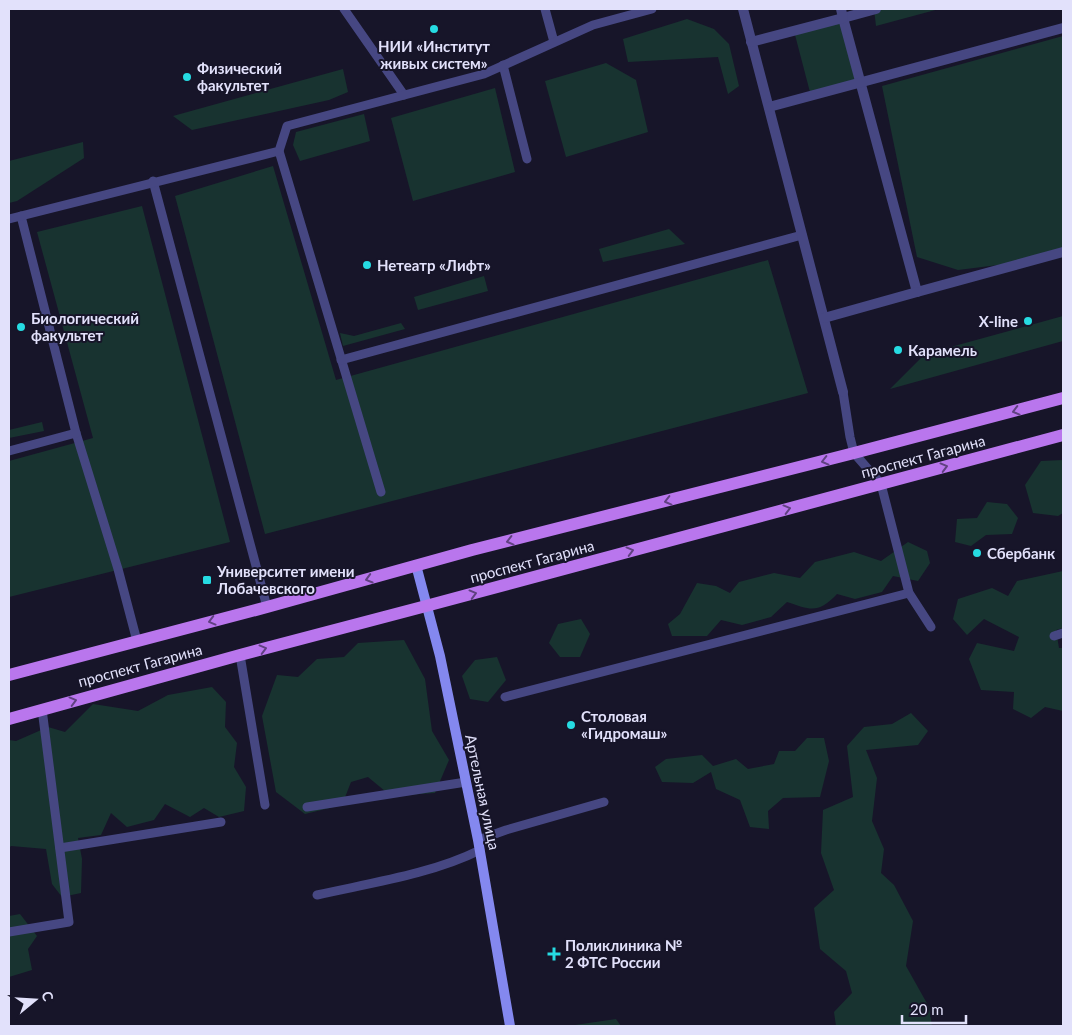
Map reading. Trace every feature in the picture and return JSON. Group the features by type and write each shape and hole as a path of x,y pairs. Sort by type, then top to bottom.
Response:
{"main road":[{"name":"проспект Гагарина","path":"9,675 416,566 1063,398"},
{"name":"проспект Гагарина","path":"9,718 1063,435"}],"street":[{"path":"743,9 844,392"},
{"path":"751,42 842,13 876,9"},
{"path":"842,13 917,292"},
{"path":"769,107 1063,28"},
{"path":"824,318 1063,252"},
{"name":"Артельная улица","path":"416,566 440,656 479,845 510,1026"}],"lane":[{"path":"344,9 404,95"},
{"path":"545,9 554,42"},
{"path":"381,492 279,151 287,126 484,74 592,25 652,9"},
{"path":"503,65 527,159"},
{"path":"9,219 279,151"},
{"path":"153,182 267,607"},
{"path":"21,216 76,433 118,569 137,641"},
{"path":"341,360 802,234"},
{"path":"844,392 854,453 881,484 910,593 931,627"},
{"path":"9,451 76,433"},
{"path":"505,697 910,593"},
{"path":"240,655 265,805"},
{"path":"9,932 70,922 42,709"},
{"path":"307,808 466,782"},
{"path":"318,895 425,870 466,857 479,845 506,830 604,802"},
{"path":"60,848 221,822"}],"green space":[{"path":"874,9 939,9 876,26"},
{"path":"843,18 861,82 811,96 794,31"},
{"path":"687,19 714,29 729,44 739,86 728,94 718,57 628,62 623,39"},
{"path":"1063,36 1063,257 958,270 917,257 882,86"},
{"path":"606,63 636,80 648,132 566,157 545,81"},
{"path":"343,69 348,92 329,100 192,130 173,116"},
{"path":"495,88 515,172 413,201 391,118"},
{"path":"364,114 370,141 300,161 293,145 296,132"},
{"path":"83,142 84,158 17,201 9,203 9,161"},
{"path":"273,166 336,380 768,260 808,393 265,534 175,196"},
{"path":"142,206 230,542 9,597 9,461 93,438 37,232"},
{"path":"669,229 685,244 603,262 599,249"},
{"path":"484,276 488,291 418,310 414,297"},
{"path":"1063,316 1063,341 890,389 925,354"},
{"path":"401,323 405,329 343,346 340,333 354,336"},
{"path":"42,422 44,431 9,438 9,430"},
{"path":"1063,460 1063,513 1058,516 1033,513 1025,485 1041,461"},
{"path":"987,502 1007,504 1018,518 1012,534 986,535 971,546 955,542 957,519 977,518"},
{"path":"908,542 927,551 930,563 918,581 893,576 882,592 855,599 837,594 825,605 814,608 802,607 787,602 771,617 742,625 721,620 707,636 672,636 668,624 680,614 697,583 716,586 730,593 739,582 774,573 800,578 815,562 854,552 881,561"},
{"path":"1063,571 1063,628 1056,630 1059,648 1063,648 1063,711 1045,707 1031,718 1013,709 1014,692 981,690 969,659 977,643 1014,651 1019,637 984,619 967,635 953,619 958,599 992,588 1008,596 1017,581"},
{"path":"581,619 590,634 580,657 560,657 549,643 558,624"},
{"path":"404,640 425,679 432,731 449,760 435,793 391,796 368,777 351,782 342,805 305,814 276,792 262,716 277,675 298,677 317,659 344,657 358,643"},
{"path":"497,657 506,680 488,702 470,699 462,676 475,660"},
{"path":"212,687 226,702 225,727 237,743 234,767 246,787 244,811 219,817 204,808 190,817 165,804 154,820 127,827 111,813 101,835 78,838 82,859 81,893 62,897 52,884 46,849 11,846 9,848 9,740 16,741 48,727 65,732 93,704 138,711 168,695"},
{"path":"911,713 928,731 918,745 866,750 877,778 872,821 884,849 881,873 894,885 913,921 906,966 929,1007 932,1026 836,1026 834,1012 852,993 846,971 820,949 814,908 834,890 821,853 823,810 853,797 847,746 864,727 892,724"},
{"path":"807,738 824,738 829,761 820,797 783,798 768,811 769,829 750,827 740,800 716,789 711,772 693,783 662,782 655,767 666,759 702,755 713,766 736,759 748,769 774,764 779,751 795,751"},
{"path":"20,914 37,936 28,949 32,970 9,977 9,916"},
{"path":"616,1019 621,1026 575,1026 575,1025"}],"place":[{"name":"НИИ «Институт живых систем»","path":"434,29"},
{"name":"Физический факультет","path":"187,77"},
{"name":"Нетеатр «Лифт»","path":"367,265"},
{"name":"X-line","path":"1028,321"},
{"name":"Биологический факультет","path":"21,327"},
{"name":"Карамель","path":"898,350"},
{"name":"Сбербанк","path":"977,553"},
{"name":"Университет имени Лобачевского","path":"207,580"},
{"name":"Столовая «Гидромаш»","path":"571,725"},
{"name":"Поликлиника № 2 ФТС России","path":"554,954"}]}
